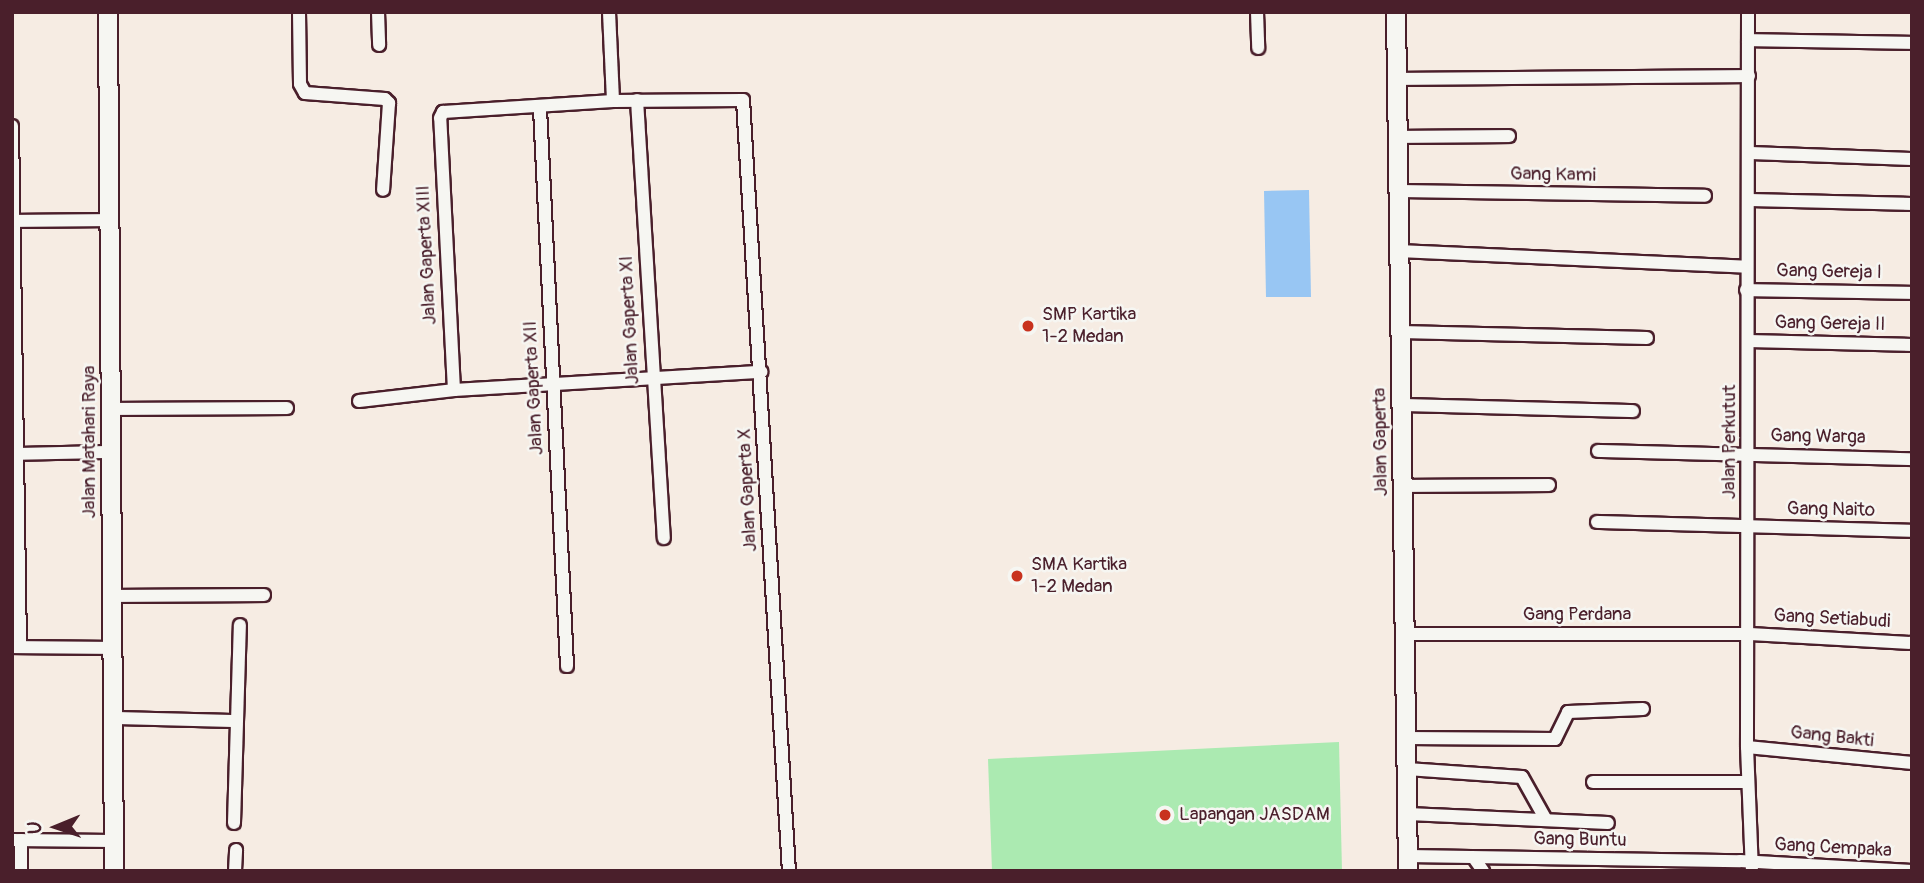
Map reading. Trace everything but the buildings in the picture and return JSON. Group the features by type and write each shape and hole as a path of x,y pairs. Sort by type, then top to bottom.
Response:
{"street":[{"name":"Jalan Matahari Raya","path":"108,12 114,871"},
{"path":"299,12 300,84 305,93 314,96 385,99 389,103 383,190"},
{"path":"378,12 379,45"},
{"path":"609,12 613,101"},
{"path":"1257,12 1258,48"},
{"name":"Jalan Gaperta","path":"1396,12 1408,863"},
{"name":"Jalan Perkutut","path":"1748,12 1748,782 1752,867"},
{"path":"1748,40 1912,43"},
{"path":"1397,79 1749,76"},
{"name":"Jalan Gaperta X","path":"637,100 733,97 743,100 746,107 789,871"},
{"path":"540,108 637,100"},
{"name":"Jalan Gaperta XI","path":"637,100 664,538"},
{"name":"Jalan Gaperta XIII","path":"454,390 440,118 450,110 540,108"},
{"name":"Jalan Gaperta XII","path":"540,108 567,666"},
{"path":"12,126 16,647 112,648"},
{"path":"1398,136 1509,136"},
{"path":"1750,153 1912,159"},
{"name":"Gang Kami","path":"1399,191 1705,196"},
{"path":"1750,200 1912,204"},
{"path":"14,221 110,220"},
{"path":"1399,251 1747,267"},
{"name":"Gang Gereja I","path":"1746,290 1912,293"},
{"path":"1401,332 1647,338"},
{"name":"Gang Gereja II","path":"1748,341 1912,345"},
{"path":"359,401 454,390 761,372"},
{"path":"1401,405 1633,411"},
{"path":"111,409 287,408"},
{"path":"16,454 111,452"},
{"name":"Gang Warga","path":"1598,452 1912,459"},
{"path":"1402,486 1549,485"},
{"name":"Gang Naito","path":"1597,523 1750,529 1912,531"},
{"path":"112,596 264,595"},
{"path":"234,823 240,625"},
{"name":"Gang Perdana","path":"1404,634 1750,634"},
{"name":"Gang Setiabudi","path":"1750,634 1912,643"},
{"path":"1406,738 1555,739 1568,712 1643,709"},
{"path":"113,718 236,721"},
{"name":"Gang Bakti","path":"1748,747 1912,763"},
{"path":"1407,769 1522,777 1546,820"},
{"path":"1593,782 1748,782"},
{"path":"1408,814 1608,823"},
{"path":"21,871 17,840 113,841"},
{"path":"235,871 236,850"},
{"path":"1475,858 1483,871"},
{"name":"Gang Buntu","path":"1408,863 1475,858 1752,867"},
{"name":"Gang Cempaka","path":"1752,867 1912,871"}],"green space":[{"name":"Lapangan JASDAM","path":"1339,742 1342,871 992,871 988,759"}],"water":[{"path":"1309,190 1311,297 1266,297 1264,191"}],"place":[{"name":"SMP Kartika 1-2 Medan","path":"1028,326"},
{"name":"SMA Kartika 1-2 Medan","path":"1017,576"},
{"name":"Lapangan JASDAM","path":"1165,815"}]}
